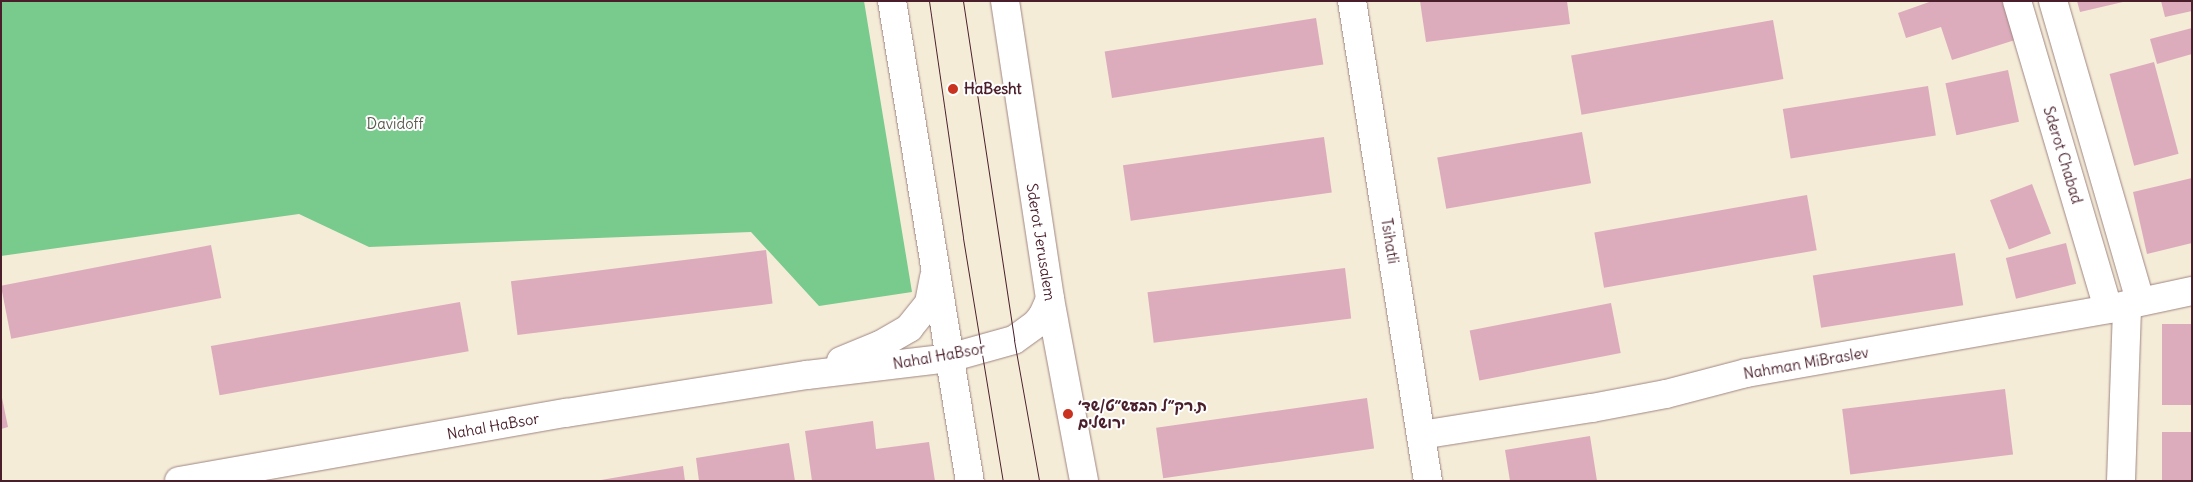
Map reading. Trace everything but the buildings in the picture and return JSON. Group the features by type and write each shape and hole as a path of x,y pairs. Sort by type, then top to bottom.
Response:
{"street":[{"path":"892,1 932,259 970,481"},
{"name":"Sderot Jerusalem","path":"1006,1 1050,299 1084,481"},
{"name":"Tsihatli","path":"1352,1 1428,481"},
{"name":"Sderot Chabad","path":"2017,1 2125,305"},
{"name":"Sderot Chabad","path":"2053,1 2125,305 2121,481"},
{"name":"Nahal HaBsor","path":"807,375 880,345 909,328 929,303 934,278 932,259"},
{"name":"Nahman MiBraslev","path":"1421,435 1592,408 1666,394 1746,373 2125,305 2192,291"},
{"name":"Nahal HaBsor","path":"179,481 566,413 807,375 949,358 1014,340 1036,324 1043,315 1050,299"}],"green space":[{"name":"Davidoff","path":"1,1 864,1 912,292 819,306 751,232 369,247 299,214 1,256"}],"tram line":[{"path":"929,1 963,238 1003,481"},
{"path":"963,1 1014,340 1039,481"}],"place":[{"name":"HaBesht","path":"953,89"},
{"name":"ת.רק״ל הבעש״ט/שד׳ ירושלים","path":"1068,414"}]}
